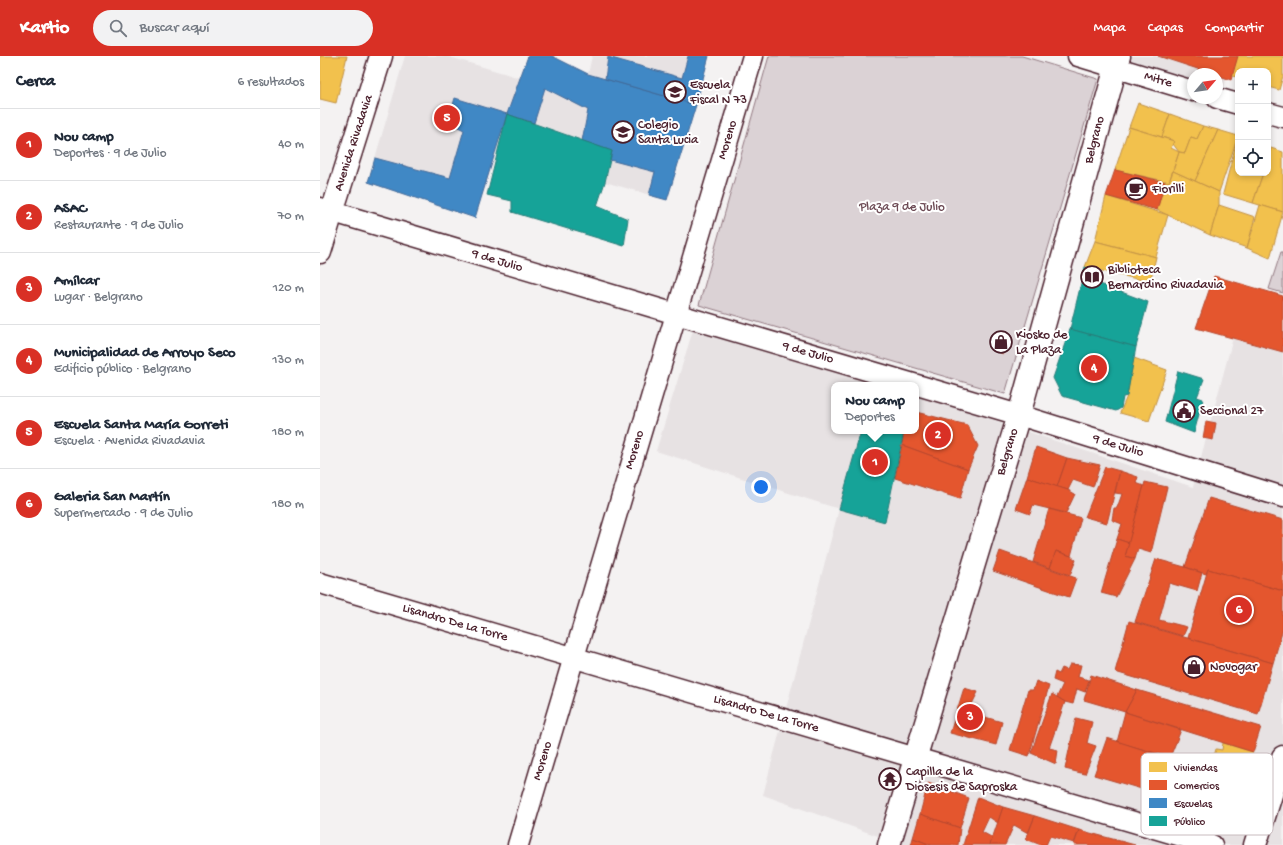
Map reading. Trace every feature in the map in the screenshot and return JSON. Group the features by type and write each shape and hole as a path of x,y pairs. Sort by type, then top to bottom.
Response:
{"street":[{"name":"Avenida Rivadavia","path":"320,252 326,210 381,56"},
{"name":"Moreno","path":"518,845 753,56"},
{"name":"Mitre","path":"1078,56 1117,62 1187,89"},
{"name":"Belgrano","path":"889,845 1019,415 1117,62"},
{"path":"1223,100 1235,103"},
{"path":"1271,114 1283,118"},
{"name":"9 de Julio","path":"326,210 907,382"},
{"name":"9 de Julio","path":"919,386 1283,497"},
{"name":"Lisandro De La Torre","path":"320,583 1141,824"},
{"path":"1273,788 1283,757"},
{"name":"Lisandro De La Torre","path":"1178,835 1212,845"},
{"path":"1255,845 1258,835"}],"shaded area":[{"path":"405,56 446,56 520,78 528,56 552,56 588,74 592,56 709,56 696,105 667,200 605,182 612,151 509,114 475,218 368,182"},
{"path":"1116,56 1231,56 1224,88 1223,68 1187,68 1187,77"},
{"path":"696,320 881,382 831,382 831,434 919,434 919,395 1193,487 1233,338 1283,352 1283,845 903,845 763,795 839,509 656,451"}],"green space":[{"name":"Plaza 9 de Julio","path":"769,56 1022,56 1098,79 1005,394 699,305"},
{"path":"1281,252 1283,252 1283,293 1269,289"}],"building: Viviendas":[{"path":"320,56 347,56 336,103 320,99"},
{"path":"1237,56 1283,56 1283,76 1279,90 1271,88 1271,68 1235,68 1235,76 1232,76"},
{"path":"1138,103 1170,114 1162,137 1129,127"},
{"path":"1170,114 1203,126 1197,139 1191,137 1185,153 1179,152 1173,144 1174,141 1162,137"},
{"path":"1203,126 1218,130 1195,181 1173,171 1179,152 1185,153 1191,137 1197,139"},
{"path":"1129,127 1174,141 1171,148 1179,152 1169,182 1115,170"},
{"path":"1218,130 1235,135 1235,145 1219,192 1195,181"},
{"path":"1235,148 1235,176 1262,176 1253,203 1223,194"},
{"path":"1271,148 1283,152 1283,212 1253,203 1262,176 1271,176"},
{"path":"1173,171 1219,192 1219,205 1210,235 1157,210 1165,181 1169,182"},
{"path":"1106,196 1168,215 1156,257 1095,241"},
{"path":"1219,205 1255,217 1247,248 1210,235"},
{"path":"1260,205 1283,212 1270,258 1247,248"},
{"path":"1095,241 1156,257 1150,282 1085,267"},
{"path":"1134,358 1167,370 1149,421 1120,413 1127,396"},
{"path":"1223,743 1253,752 1215,753 1216,749 1222,750"}],"building: Comercios":[{"path":"1158,56 1238,56 1231,80 1223,77 1223,68 1195,68"},
{"name":"Fiorilli","path":"1115,170 1165,182 1157,210 1106,196"},
{"path":"1214,276 1283,296 1283,352 1196,328"},
{"name":"Kiosko de La Plaza","path":"998,333 1009,335 1003,354 993,349"},
{"path":"919,413 967,425 978,446 968,469 902,445 904,434 919,434"},
{"path":"1206,421 1216,423 1213,440 1203,438"},
{"path":"902,445 968,469 960,499 895,478"},
{"path":"1036,447 1067,458 1057,487 1027,477"},
{"path":"1067,458 1100,465 1093,487 1073,480 1068,490 1057,487"},
{"path":"1105,467 1120,471 1107,523 1085,517"},
{"path":"1120,471 1138,477 1136,483 1144,486 1129,543 1117,539 1122,524 1112,520 1114,508 1117,508 1122,494 1115,493"},
{"path":"1027,477 1068,490 1075,494 1066,513 1033,505 1030,514 1016,509"},
{"path":"1145,482 1167,487 1151,553 1138,549 1135,559 1125,556"},
{"path":"1209,498 1283,520 1283,591 1208,569 1206,574 1185,567"},
{"path":"1049,509 1081,518 1071,556 1056,551 1050,568 1033,562"},
{"path":"1117,539 1129,543 1125,556 1135,559 1116,597 1101,593"},
{"path":"1000,551 1076,578 1069,597 993,571"},
{"path":"1056,551 1071,556 1076,560 1070,575 1050,568"},
{"path":"1156,559 1202,573 1197,591 1169,583 1159,620 1187,627 1183,636 1135,622"},
{"path":"1208,569 1283,591 1283,629 1273,663 1188,638"},
{"name":"Novogar","path":"1129,621 1273,663 1258,714 1115,672"},
{"path":"1070,664 1081,665 1078,677 1089,680 1085,692 1077,689 1073,704 1065,702 1057,697 1063,684 1053,680 1055,672 1059,674 1062,668 1067,670"},
{"path":"1091,675 1137,690 1125,712 1084,700"},
{"path":"1036,681 1049,686 1029,756 1010,750 1028,690 1033,690"},
{"path":"964,688 978,692 968,712 1002,722 996,745 950,733"},
{"path":"1137,690 1261,727 1253,752 1125,712"},
{"path":"1052,694 1065,702 1049,748 1058,750 1056,764 1031,753"},
{"path":"1125,712 1181,730 1172,753 1156,753 1117,742"},
{"path":"1076,718 1092,722 1087,743 1096,746 1085,774 1065,769"},
{"path":"1107,738 1154,753 1141,753 1141,789 1094,775"},
{"path":"928,783 969,798 960,828 920,814"},
{"path":"978,797 1003,807 998,823 989,817 982,832 993,838 990,845 963,845"},
{"path":"1003,807 1035,816 1028,833 1014,825 1005,845 990,845"},
{"path":"920,814 960,828 958,845 931,845 913,838"},
{"path":"1035,816 1079,830 1074,843 1050,836 1046,845 1041,845 1026,839"},
{"path":"1079,830 1135,845 1074,845"},
{"path":"913,838 931,845 911,845"}],"building: Escuelas":[{"name":"Colegio Santa Lucia","path":"528,56 552,56 588,74 696,105 667,200 649,195 655,172 610,160 612,151 582,141 588,110 545,88 534,123 507,114"},
{"name":"Escuela Fiscal N 73","path":"688,56 709,56 696,105 605,79 608,57 682,78"},
{"path":"455,98 507,114 475,218 368,182 375,158 450,178 464,130 448,122"}],"building: Público":[{"path":"507,114 612,151 605,182 597,206 628,219 624,246 512,212 512,201 487,195"},
{"path":"1085,267 1101,272 1100,284 1148,302 1136,347 1070,329"},
{"path":"1070,329 1136,347 1127,396 1123,397 1121,408 1116,411 1062,396 1053,378"},
{"name":"Seccional 27","path":"1178,371 1204,379 1197,397 1203,399 1194,433 1165,422"},
{"path":"860,434 903,434 885,522 839,509"}],"place":[{"name":"Escuela Fiscal N 73","path":"675,92"},
{"name":"Escuela Santa María Gorreti","path":"447,118"},
{"name":"Colegio Santa Lucia","path":"623,132"},
{"name":"Fiorilli","path":"1136,189"},
{"name":"Biblioteca Bernardino Rivadavia","path":"1092,277"},
{"name":"Kiosko de La Plaza","path":"1001,342"},
{"name":"Municipalidad de Arroyo Seco","path":"1094,368"},
{"name":"Seccional 27","path":"1184,411"},
{"name":"ASAC","path":"938,435"},
{"name":"Nou camp","path":"875,462"},
{"name":"Galeria San Martín","path":"1239,610"},
{"name":"Novogar","path":"1194,667"},
{"name":"Amílcar","path":"970,717"},
{"name":"Capilla de la Diosesis de Saproska","path":"890,779"}]}
